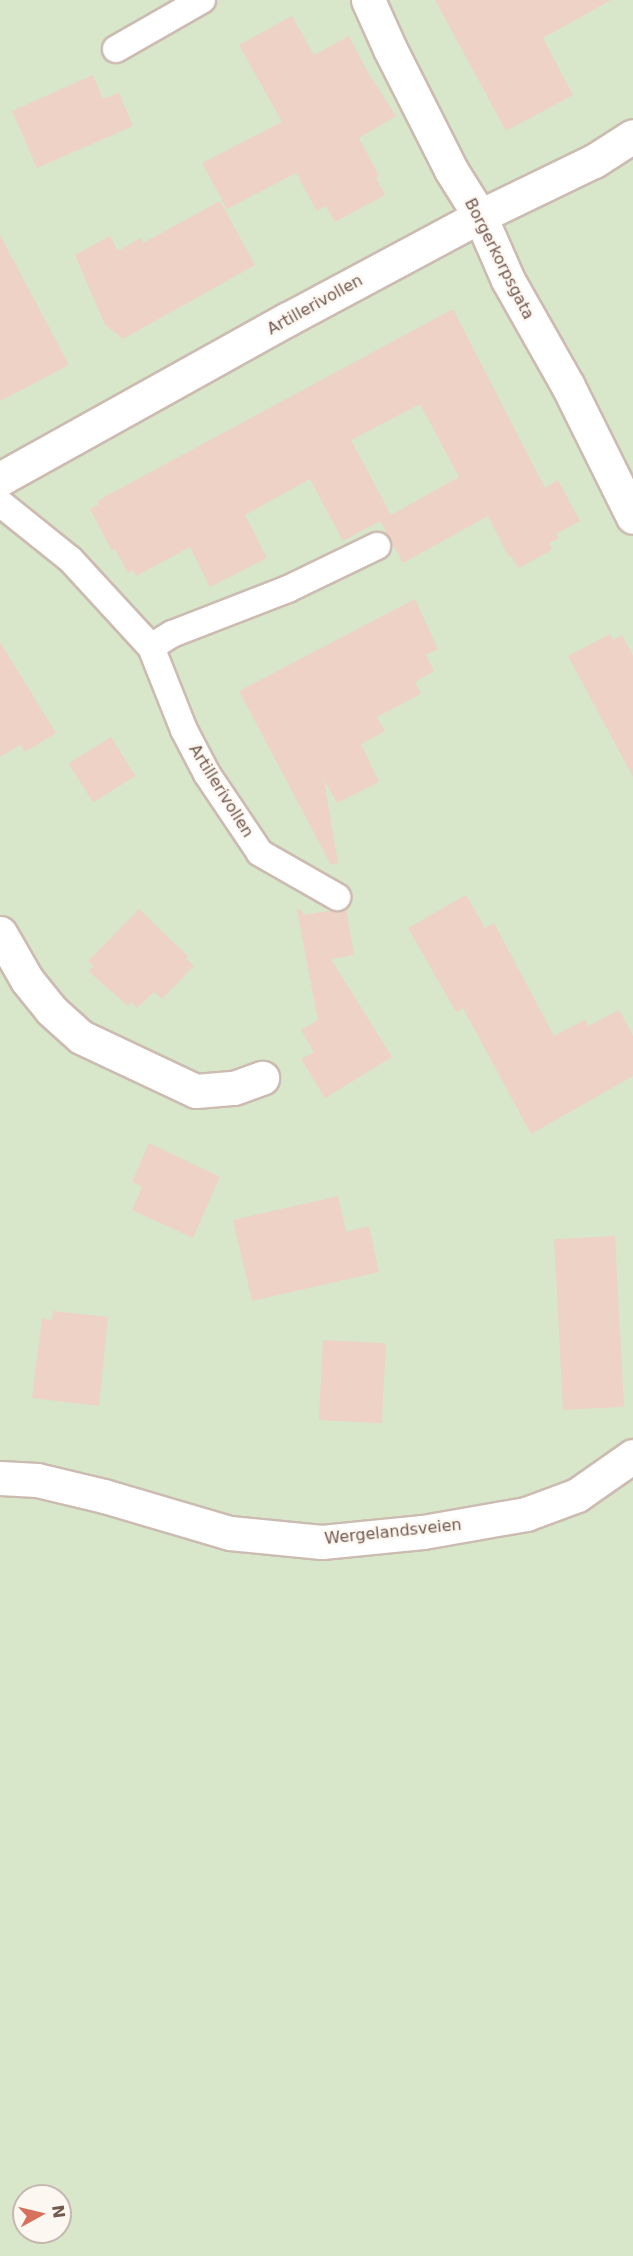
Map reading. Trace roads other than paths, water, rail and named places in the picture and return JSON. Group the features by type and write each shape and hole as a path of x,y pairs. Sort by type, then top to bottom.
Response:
{"street":[{"name":"Borgerkorpsgata","path":"368,0 451,170 480,216 508,280 568,386 633,517"},
{"name":"Artillerivollen","path":"0,479 114,413 480,216 594,161 633,136"},
{"path":"0,933 39,995 51,1010 81,1036 196,1091 234,1088 262,1078"},
{"name":"Wergelandsveien","path":"0,1478 38,1480 104,1496 230,1533 322,1542 423,1532 526,1514 577,1495 633,1456"}],"lane":[{"path":"116,49 202,0"},
{"name":"Artillerivollen","path":"0,503 70,559 151,647 184,730 207,774 260,853 337,897"},
{"path":"151,647 172,634 288,589 377,546"}]}
